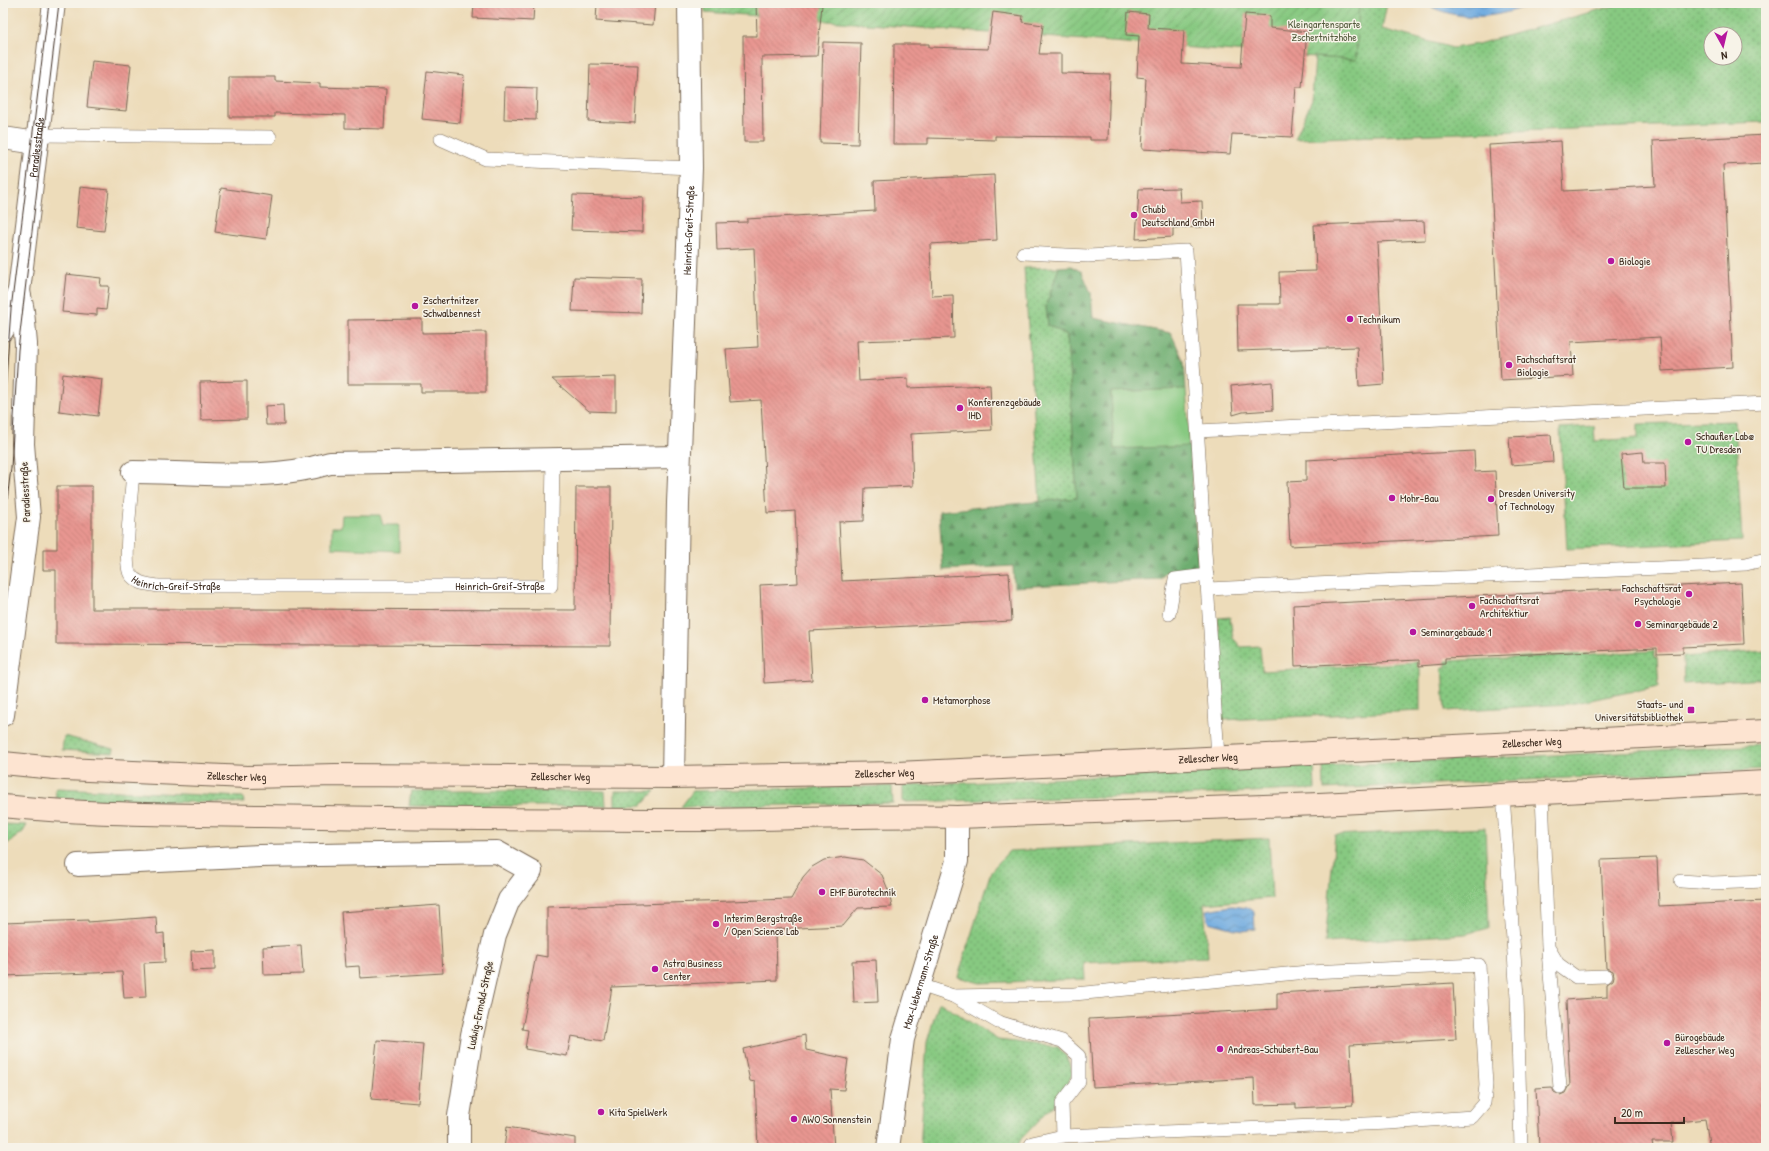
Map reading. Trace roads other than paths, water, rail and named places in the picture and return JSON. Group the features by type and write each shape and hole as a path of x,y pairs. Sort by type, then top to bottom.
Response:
{"main road":[{"name":"Zellescher Weg","path":"3,763 65,769 247,777 335,775 673,777 897,773 1766,731"},
{"path":"3,806 67,811 318,817 709,820 898,816 957,817 1173,810 1542,794 1766,782"}],"street":[{"name":"Paradiesstraße","path":"3,330 19,292 54,3"},
{"name":"Heinrich-Greif-Straße","path":"673,777 679,457 691,168 689,3"},
{"path":"3,138 37,139"},
{"name":"Paradiesstraße","path":"3,715 28,518 23,444 26,344 24,311 19,292"},
{"name":"Heinrich-Greif-Straße","path":"133,472 275,474 308,470 330,463 679,457"},
{"name":"Max-Liebermann-Straße","path":"888,1148 903,1039 957,861 957,817"},
{"name":"Ludwig-Ermold-Straße","path":"78,865 282,856 496,852 531,871 509,900 495,935 472,1035 459,1116 459,1148"}],"lane":[{"path":"37,139 270,137"},
{"path":"441,139 486,159 691,168"},
{"path":"1023,253 1088,256 1186,251 1218,757"},
{"path":"1198,431 1766,403"},
{"name":"Heinrich-Greif-Straße","path":"133,472 126,558 129,573 140,583 158,586 551,586 553,459"},
{"path":"1208,589 1746,564 1766,560"},
{"path":"1169,614 1175,579 1207,575"},
{"path":"1542,794 1548,947 1560,1087"},
{"path":"1503,795 1517,997 1521,1148"},
{"path":"1681,880 1712,883 1766,881"},
{"path":"1548,947 1558,964 1576,977 1606,976"},
{"path":"953,996 1074,994 1308,972 1478,965 1486,1085 1484,1103 1472,1117 1389,1123 1062,1136 1032,1143 1029,1148"},
{"path":"920,986 953,996 998,1022 1062,1041 1079,1056 1079,1081 1062,1103 1062,1136"}],"water":[{"path":"1423,3 1535,3 1506,13 1464,16 1451,14"},
{"path":"1232,906 1248,908 1254,912 1255,929 1243,931 1209,922 1206,910"}],"tram line":[{"path":"3,421 11,309 49,3"},
{"path":"3,533 11,468 18,350 59,3"}],"place":[{"name":"Chubb Deutschland GmbH","path":"1134,215"},
{"name":"Biologie","path":"1611,261"},
{"name":"Zschertnitzer Schwalbennest","path":"415,306"},
{"name":"Technikum","path":"1350,319"},
{"name":"Fachschaftsrat Biologie","path":"1509,365"},
{"name":"Konferenzgebäude IHD","path":"960,408"},
{"name":"Schaufler Lab@ TU Dresden","path":"1688,442"},
{"name":"Mohr-Bau","path":"1392,498"},
{"name":"Dresden University of Technology","path":"1491,499"},
{"name":"Fachschaftsrat Psychologie","path":"1689,594"},
{"name":"Fachschaftsrat Architektiur","path":"1472,606"},
{"name":"Seminargebäude 2","path":"1638,624"},
{"name":"Seminargebäude 1","path":"1413,632"},
{"name":"Metamorphose","path":"925,700"},
{"name":"Staats- und Universitätsbibliothek","path":"1691,710"},
{"name":"EMF Bürotechnik","path":"822,892"},
{"name":"Interim Bergstraße / Open Science Lab","path":"716,924"},
{"name":"Astra Business Center","path":"655,969"},
{"name":"Bürogebäude Zellescher Weg","path":"1667,1043"},
{"name":"Andreas-Schubert-Bau","path":"1220,1049"},
{"name":"Kita SpielWerk","path":"601,1112"},
{"name":"AWO Sonnenstein","path":"794,1119"}],"park label":[{"name":"Kleingartensparte Zschertnitzhöhe","path":"1324,30"}]}
